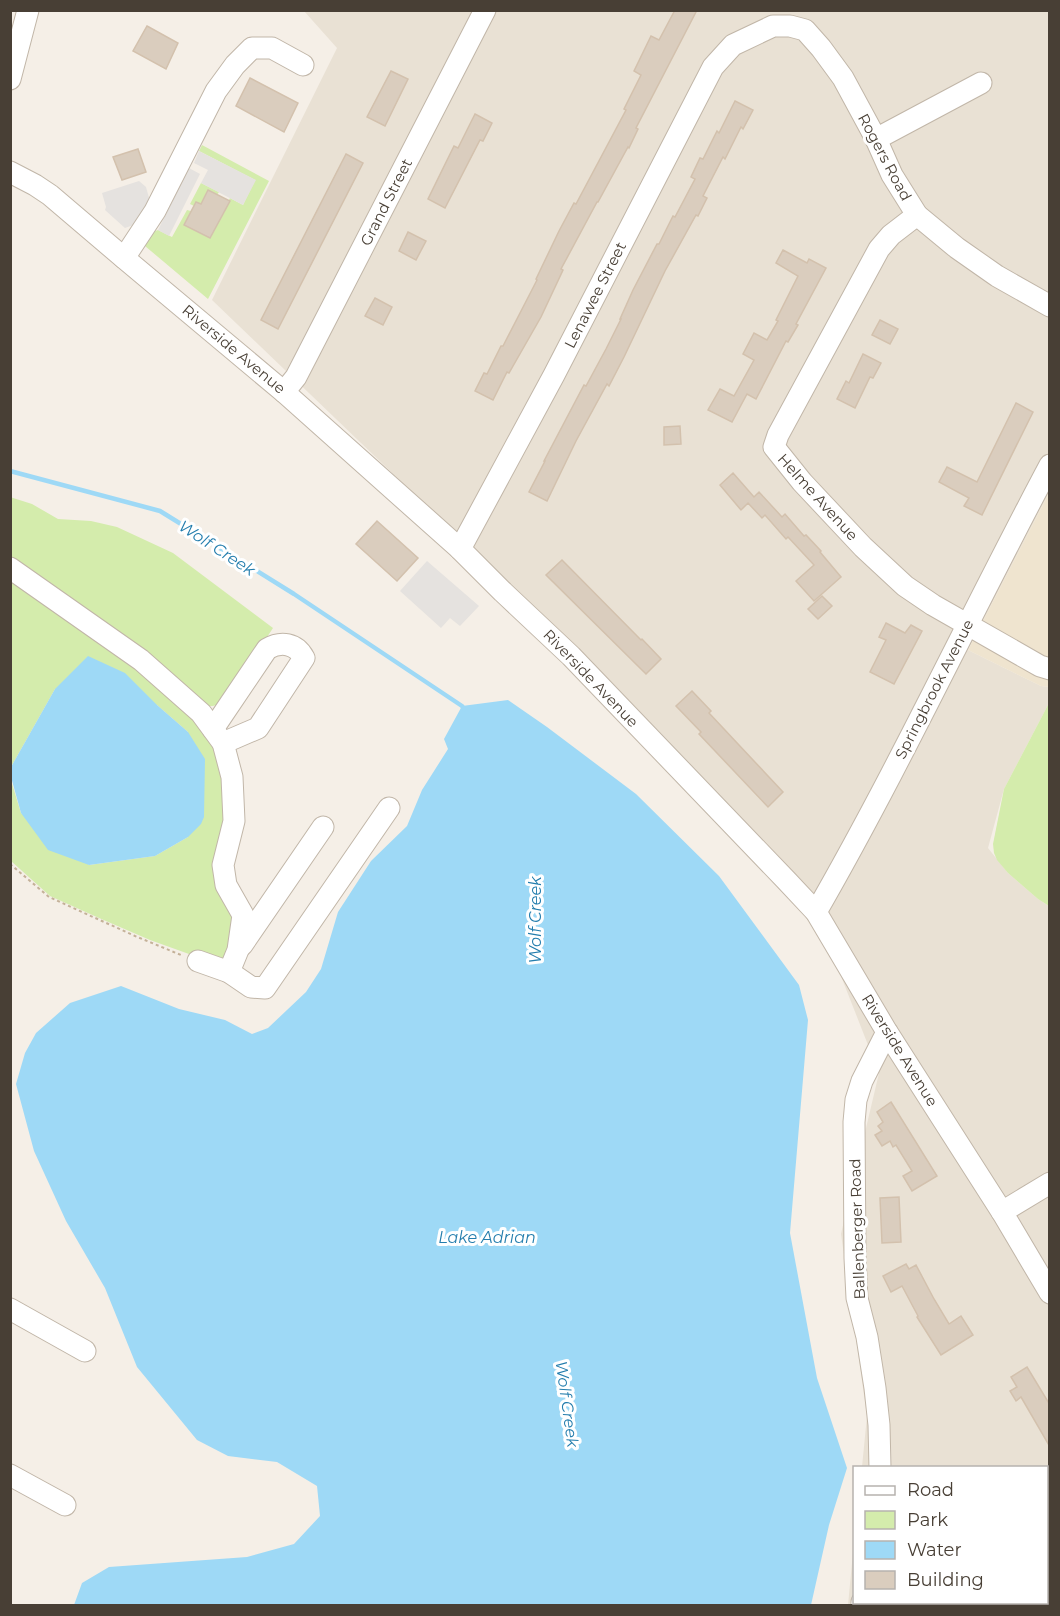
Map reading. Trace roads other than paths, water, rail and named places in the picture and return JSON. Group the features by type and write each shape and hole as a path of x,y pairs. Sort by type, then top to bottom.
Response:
{"street":[{"path":"10,79 28,10"},
{"name":"Grand Street","path":"284,392 296,377 485,10"},
{"name":"Rogers Road","path":"733,45 772,26 790,26 805,30 843,78 876,139 892,175 917,214 957,248 997,276 1050,306"},
{"name":"Lenawee Street","path":"460,549 554,375 713,67 733,45"},
{"path":"124,258 155,211 216,91 235,65 252,48 272,48 303,65"},
{"path":"876,139 981,83"},
{"name":"Riverside Avenue","path":"10,172 50,195 284,392 460,549 571,656 816,912 887,1032 1002,1212 1050,1293"},
{"name":"Helme Avenue","path":"917,214 891,235 879,249 778,435 774,447 802,482 862,547 905,586 967,625"},
{"name":"Springbrook Avenue","path":"816,912 843,866 1050,465"},
{"path":"10,568 141,660 201,713 218,736 232,777 234,821 223,865 226,885 243,915 238,950"},
{"path":"967,625 1040,666 1050,669"},
{"path":"198,961 229,972 251,987 265,988 390,808"},
{"path":"229,972 238,950 323,827"},
{"name":"Ballenberger Road","path":"880,1466 875,1388 867,1337 857,1298 854,1122 856,1100 862,1081 887,1032"},
{"path":"1002,1212 1050,1183"},
{"path":"10,1309 85,1351"},
{"path":"10,1475 65,1505"}],"water":[{"path":"88,656 125,673 188,732 205,759 204,817 201,824 188,837 155,856 89,865 48,850 21,813 11,777 11,767 55,689"},
{"name":"Lake Adrian","path":"508,700 636,794 719,876 799,985 808,1020 790,1233 817,1378 847,1468 829,1525 811,1605 74,1605 82,1583 109,1567 247,1557 294,1544 320,1516 317,1486 277,1462 228,1456 197,1440 137,1367 105,1288 66,1221 34,1151 16,1084 25,1053 36,1033 70,1003 121,986 179,1009 225,1020 252,1034 268,1028 306,992 321,969 338,912 371,861 407,826 422,790 448,749 444,739 462,706"}],"waterway":[{"name":"Wolf Creek","path":"10,471 160,511 294,594 464,709"}]}
